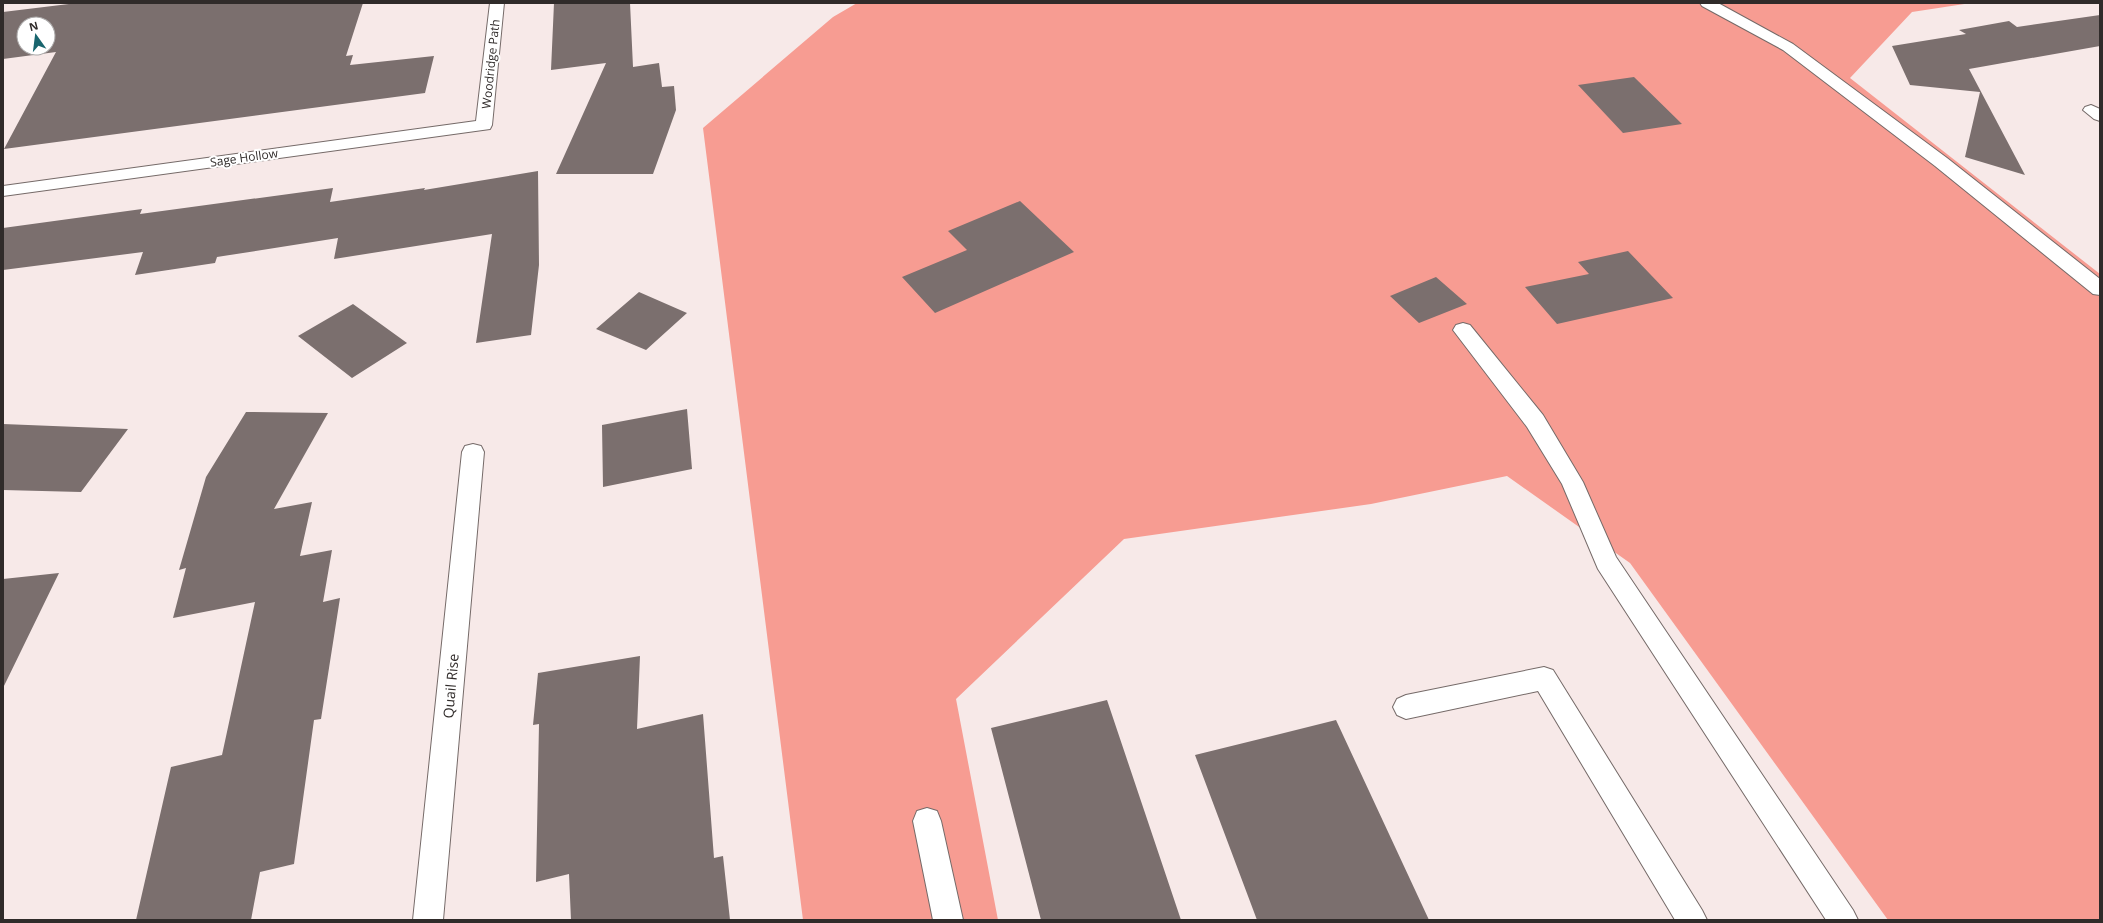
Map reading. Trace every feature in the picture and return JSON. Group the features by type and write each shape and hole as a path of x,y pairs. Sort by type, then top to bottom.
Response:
{"street":[{"name":"Woodridge Path","path":"484,125 497,3"},
{"path":"1707,3 1788,47 1941,162 2100,289"},
{"name":"Sage Hollow","path":"3,191 484,125"},
{"path":"1462,330 1535,421 1572,482 1606,562 1843,920"},
{"name":"Quail Rise","path":"428,920 473,452"},
{"path":"1406,707 1544,678 1692,920"},
{"path":"927,821 948,920"}],"shaded area":[{"path":"857,3 1971,3 1912,12 1850,78 2100,274 2100,920 1888,920 1630,563 1507,476 1371,504 1124,539 956,699 998,920 803,920 703,128 833,17"}],"building":[{"path":"77,3 363,3 346,56 353,55 350,65 434,56 425,93 4,149 54,56 56,56 56,16 16,16 16,56 26,56 3,59 3,12"},
{"path":"554,3 630,3 633,67 659,63 662,87 674,86 676,110 653,174 556,174 606,63 551,70"},
{"path":"2100,15 2100,46 1969,69 2025,175 1965,157 1980,92 1910,85 1892,46 1966,34 1959,30 2009,21 2017,27"},
{"path":"1634,77 1682,124 1623,133 1578,85"},
{"path":"538,171 539,265 531,335 476,343 492,234 334,259 338,238 217,257 215,263 135,275 143,252 3,270 3,228 142,209 140,214 333,188 330,202 425,188 424,190"},
{"path":"1020,201 1074,252 935,313 902,277 967,250 948,231"},
{"path":"1628,251 1673,298 1557,324 1525,287 1589,274 1578,262"},
{"path":"1436,277 1467,304 1419,323 1390,296"},
{"path":"639,292 687,313 646,350 596,329"},
{"path":"353,304 407,343 352,378 298,336"},
{"path":"687,409 692,469 603,487 602,425"},
{"path":"246,412 328,413 274,509 312,502 300,556 332,550 323,602 340,598 321,719 314,720 294,864 260,872 251,920 136,920 171,767 222,755 255,602 173,618 186,568 179,570 206,477"},
{"path":"3,424 128,429 81,492 3,490"},
{"path":"59,573 3,688 3,579"},
{"path":"640,656 637,729 703,714 714,858 723,856 730,920 571,920 569,874 536,882 539,724 533,725 538,673"},
{"path":"1107,700 1181,920 1041,920 991,728"},
{"path":"1336,720 1429,920 1257,920 1195,755"}]}
